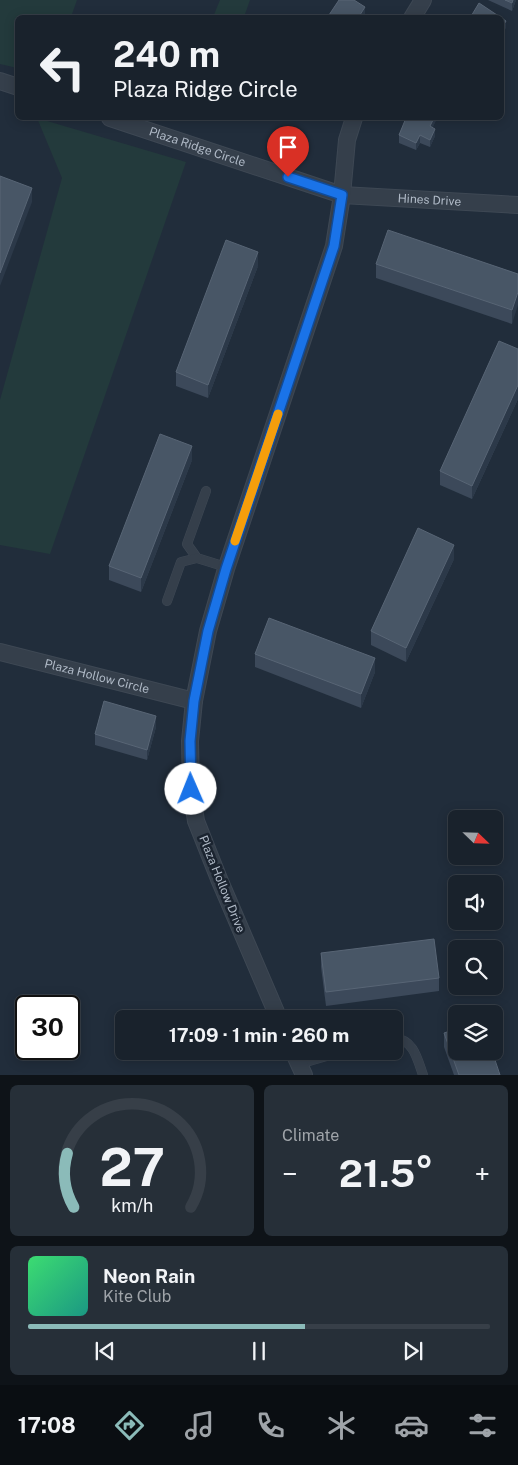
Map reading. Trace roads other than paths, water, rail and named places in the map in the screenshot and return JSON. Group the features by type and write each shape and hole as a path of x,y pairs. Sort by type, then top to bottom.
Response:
{"street":[{"path":"414,15 424,0"},
{"path":"0,81 15,86"},
{"name":"Plaza Ridge Circle","path":"116,120 342,195"},
{"name":"Plaza Hollow Drive","path":"275,1010 219,880 196,820 190,780 190,741 194,701 208,631 226,567 334,246 342,195 347,140 353,120"},
{"name":"Hines Drive","path":"342,195 518,205"},
{"name":"Plaza Hollow Circle","path":"0,652 194,701"}],"lane":[{"path":"197,558 187,544 206,491"},
{"path":"167,601 181,562 197,558 226,567"},
{"path":"403,1041 414,1048 423,1075"}]}
